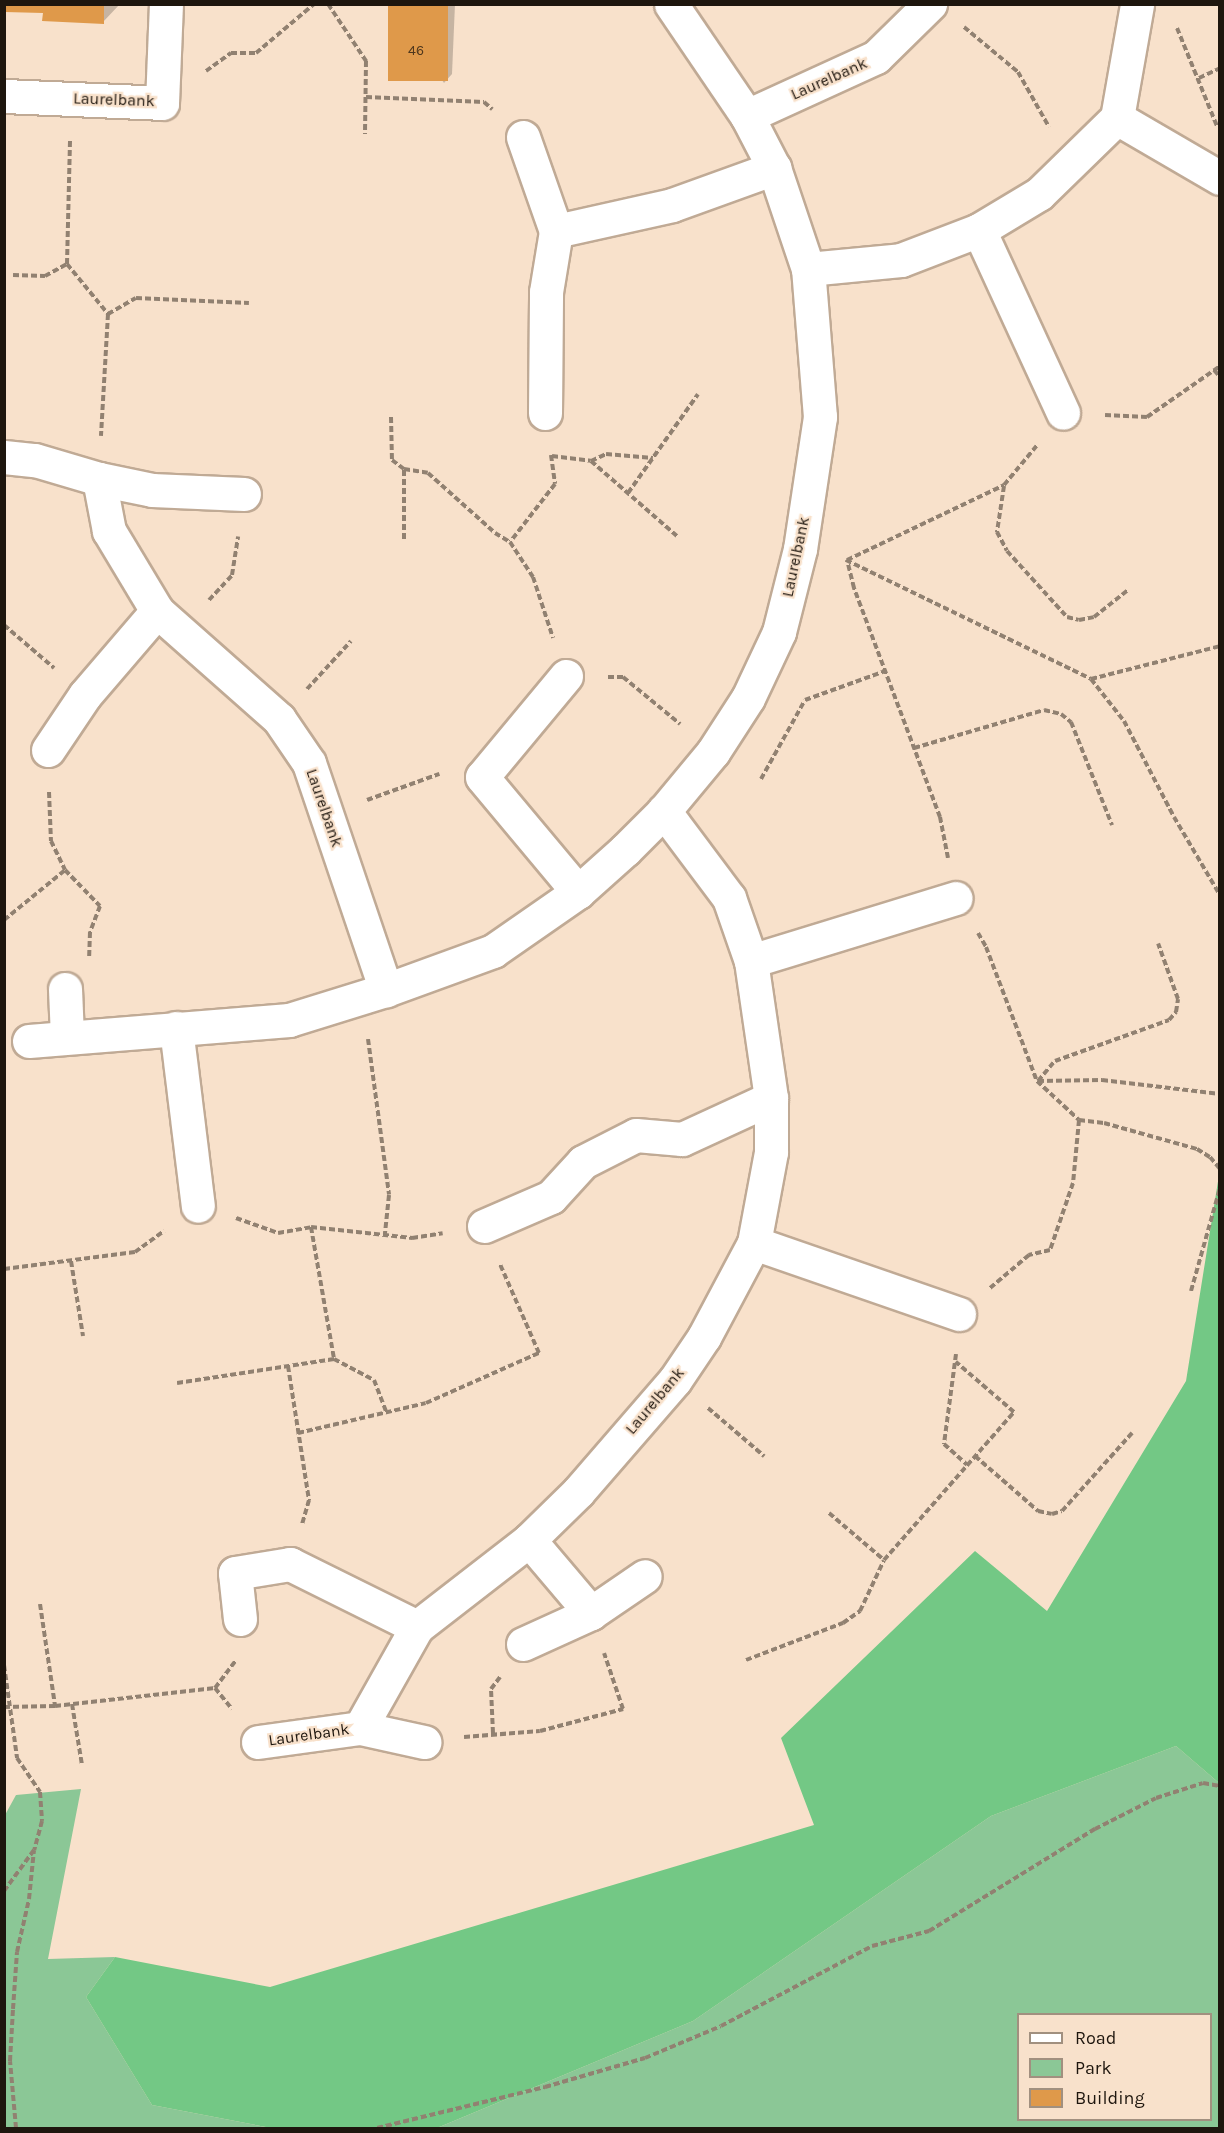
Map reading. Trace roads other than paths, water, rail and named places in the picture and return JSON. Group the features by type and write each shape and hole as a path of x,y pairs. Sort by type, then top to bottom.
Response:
{"street":[{"name":"Laurelbank","path":"4,96 162,103 166,4"},
{"name":"Laurelbank","path":"29,1041 290,1020 493,951 578,892 664,811 713,752 748,698 779,632 800,549 820,417 808,269 774,168 747,116 671,4"},
{"name":"Laurelbank","path":"747,116 876,57 930,4"},
{"path":"808,269 901,260 979,230 1039,194 1117,118 1137,4"},
{"path":"1117,118 1220,178"},
{"path":"523,137 556,231 546,292 545,413"},
{"path":"556,231 672,205 774,168"},
{"path":"979,230 1063,413"},
{"path":"4,457 35,460 99,479 152,490 244,494"},
{"name":"Laurelbank","path":"99,479 109,531 169,621 279,719 309,763 327,814 374,993"},
{"path":"48,750 85,695 169,621"},
{"path":"566,676 482,777 578,892"},
{"name":"Laurelbank","path":"360,1728 417,1627 529,1539 578,1492 675,1380 704,1337 754,1243 771,1152 771,1098 751,961 729,898 664,811"},
{"path":"751,961 956,898"},
{"path":"65,989 67,1038"},
{"path":"176,1028 198,1206"},
{"path":"484,1226 551,1197 583,1162 636,1135 682,1139 771,1098"},
{"path":"754,1243 959,1314"},
{"path":"529,1539 591,1613"},
{"path":"240,1619 235,1572 290,1564 417,1627"},
{"path":"524,1644 591,1613 645,1576"},
{"name":"Laurelbank","path":"258,1742 360,1728 424,1742"}]}
